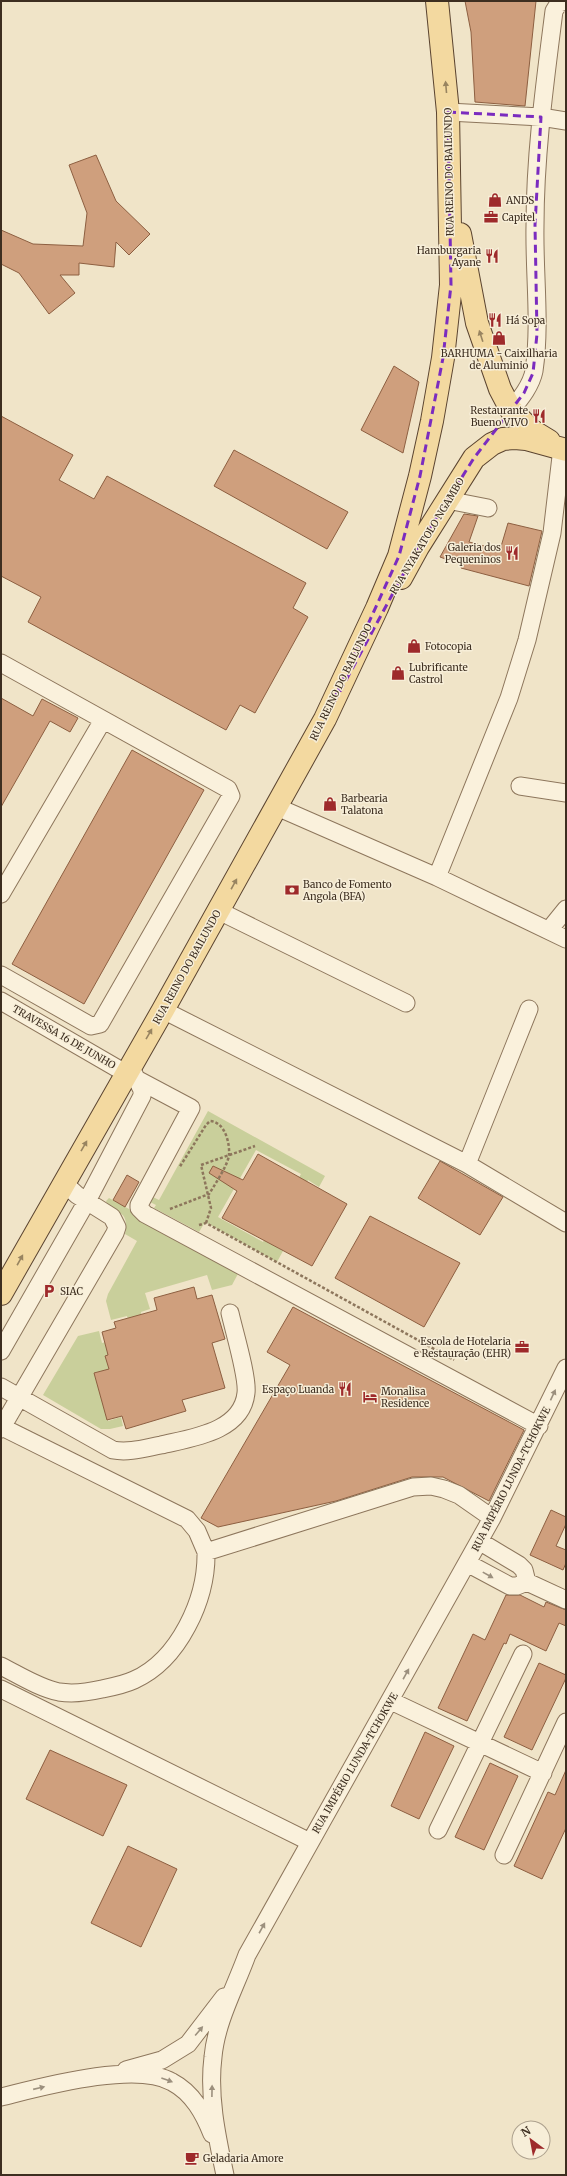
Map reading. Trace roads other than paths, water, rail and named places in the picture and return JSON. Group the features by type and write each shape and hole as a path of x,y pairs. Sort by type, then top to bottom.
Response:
{"main road":[{"name":"RUA REINO DO BAILUNDO","path":"1,1294 63,1182 131,1071 163,1010 325,719 377,608 399,556 420,476 443,358 451,285 448,112 437,1"},
{"path":"449,182 477,323 500,389 511,410 531,430 564,449"},
{"path":"474,458 511,410"},
{"name":"RUA NYAKATOLO NGAMBO","path":"325,719 418,547 474,458 492,444 503,439 515,438 564,449"}],"street":[{"path":"511,410 524,393 534,373 537,334 535,225 541,117 554,11 559,3 566,1"},
{"path":"448,112 541,117 566,121"},
{"path":"437,877 509,698 527,640 552,533 564,449"},
{"path":"447,500 488,508"},
{"path":"1,663 228,789 230,799 100,1024 90,1026 1,975"},
{"path":"1,894 103,720"},
{"path":"520,786 566,793"},
{"path":"277,807 437,877 566,939"},
{"path":"549,930 566,909"},
{"path":"219,911 406,1003"},
{"name":"TRAVESSA 16 DE JUNHO","path":"1,1001 131,1071 191,1108 139,1205 139,1208 145,1214 539,1426"},
{"path":"467,1164 529,1009"},
{"path":"163,1010 467,1164 566,1223"},
{"path":"1,1351 87,1201 142,1096 142,1090 131,1071"},
{"path":"1,1666 60,1692 92,1691 115,1687 135,1680 154,1667 169,1652 184,1633 197,1606 207,1568 206,1552 197,1531 187,1518 2,1428 115,1233 117,1227 112,1216 87,1201 63,1182"},
{"path":"1,1387 113,1450 125,1452 193,1438 212,1432 225,1425 236,1414 244,1404 246,1392 230,1312"},
{"name":"RUA IMPÉRIO LUNDA-TCHOKWE","path":"226,2175 212,2097 213,2056 220,2026 247,1955 492,1518 539,1426 566,1368"},
{"path":"206,1552 413,1487 432,1486 449,1491 459,1495 492,1518"},
{"path":"479,1541 519,1565 524,1570 527,1582"},
{"path":"467,1563 510,1586 517,1586 527,1582 566,1600"},
{"path":"438,1830 523,1654"},
{"path":"1,1689 310,1842"},
{"path":"390,1702 543,1773"},
{"path":"504,1855 566,1722"},
{"path":"1,2097 134,2068 162,2060 188,2044 224,1997 247,1955"},
{"path":"74,2080 134,2075 155,2076 172,2081 190,2095 205,2118 222,2157"}],"place":[{"name":"ANDS","path":"495,200"},
{"name":"Capitel","path":"491,217"},
{"name":"Hamburgaria Ayane","path":"492,256"},
{"name":"Há Sopa","path":"495,320"},
{"name":"BARHUMA - Caixilharia de Aluminio","path":"499,338"},
{"name":"Restaurante Bueno VIVO","path":"539,416"},
{"name":"Galeria dos Pequeninos","path":"512,553"},
{"name":"Fotocopia","path":"414,646"},
{"name":"Lubrificante Castrol","path":"398,673"},
{"name":"Barbearia Talatona","path":"330,804"},
{"name":"Banco de Fomento Angola (BFA)","path":"292,890"},
{"name":"SIAC","path":"49,1291"},
{"name":"Escola de Hotelaria e Restauração (EHR)","path":"522,1347"},
{"name":"Espaço Luanda","path":"345,1389"},
{"name":"Monalisa Residence","path":"370,1397"},
{"name":"Geladaria Amore","path":"192,2158"}]}
